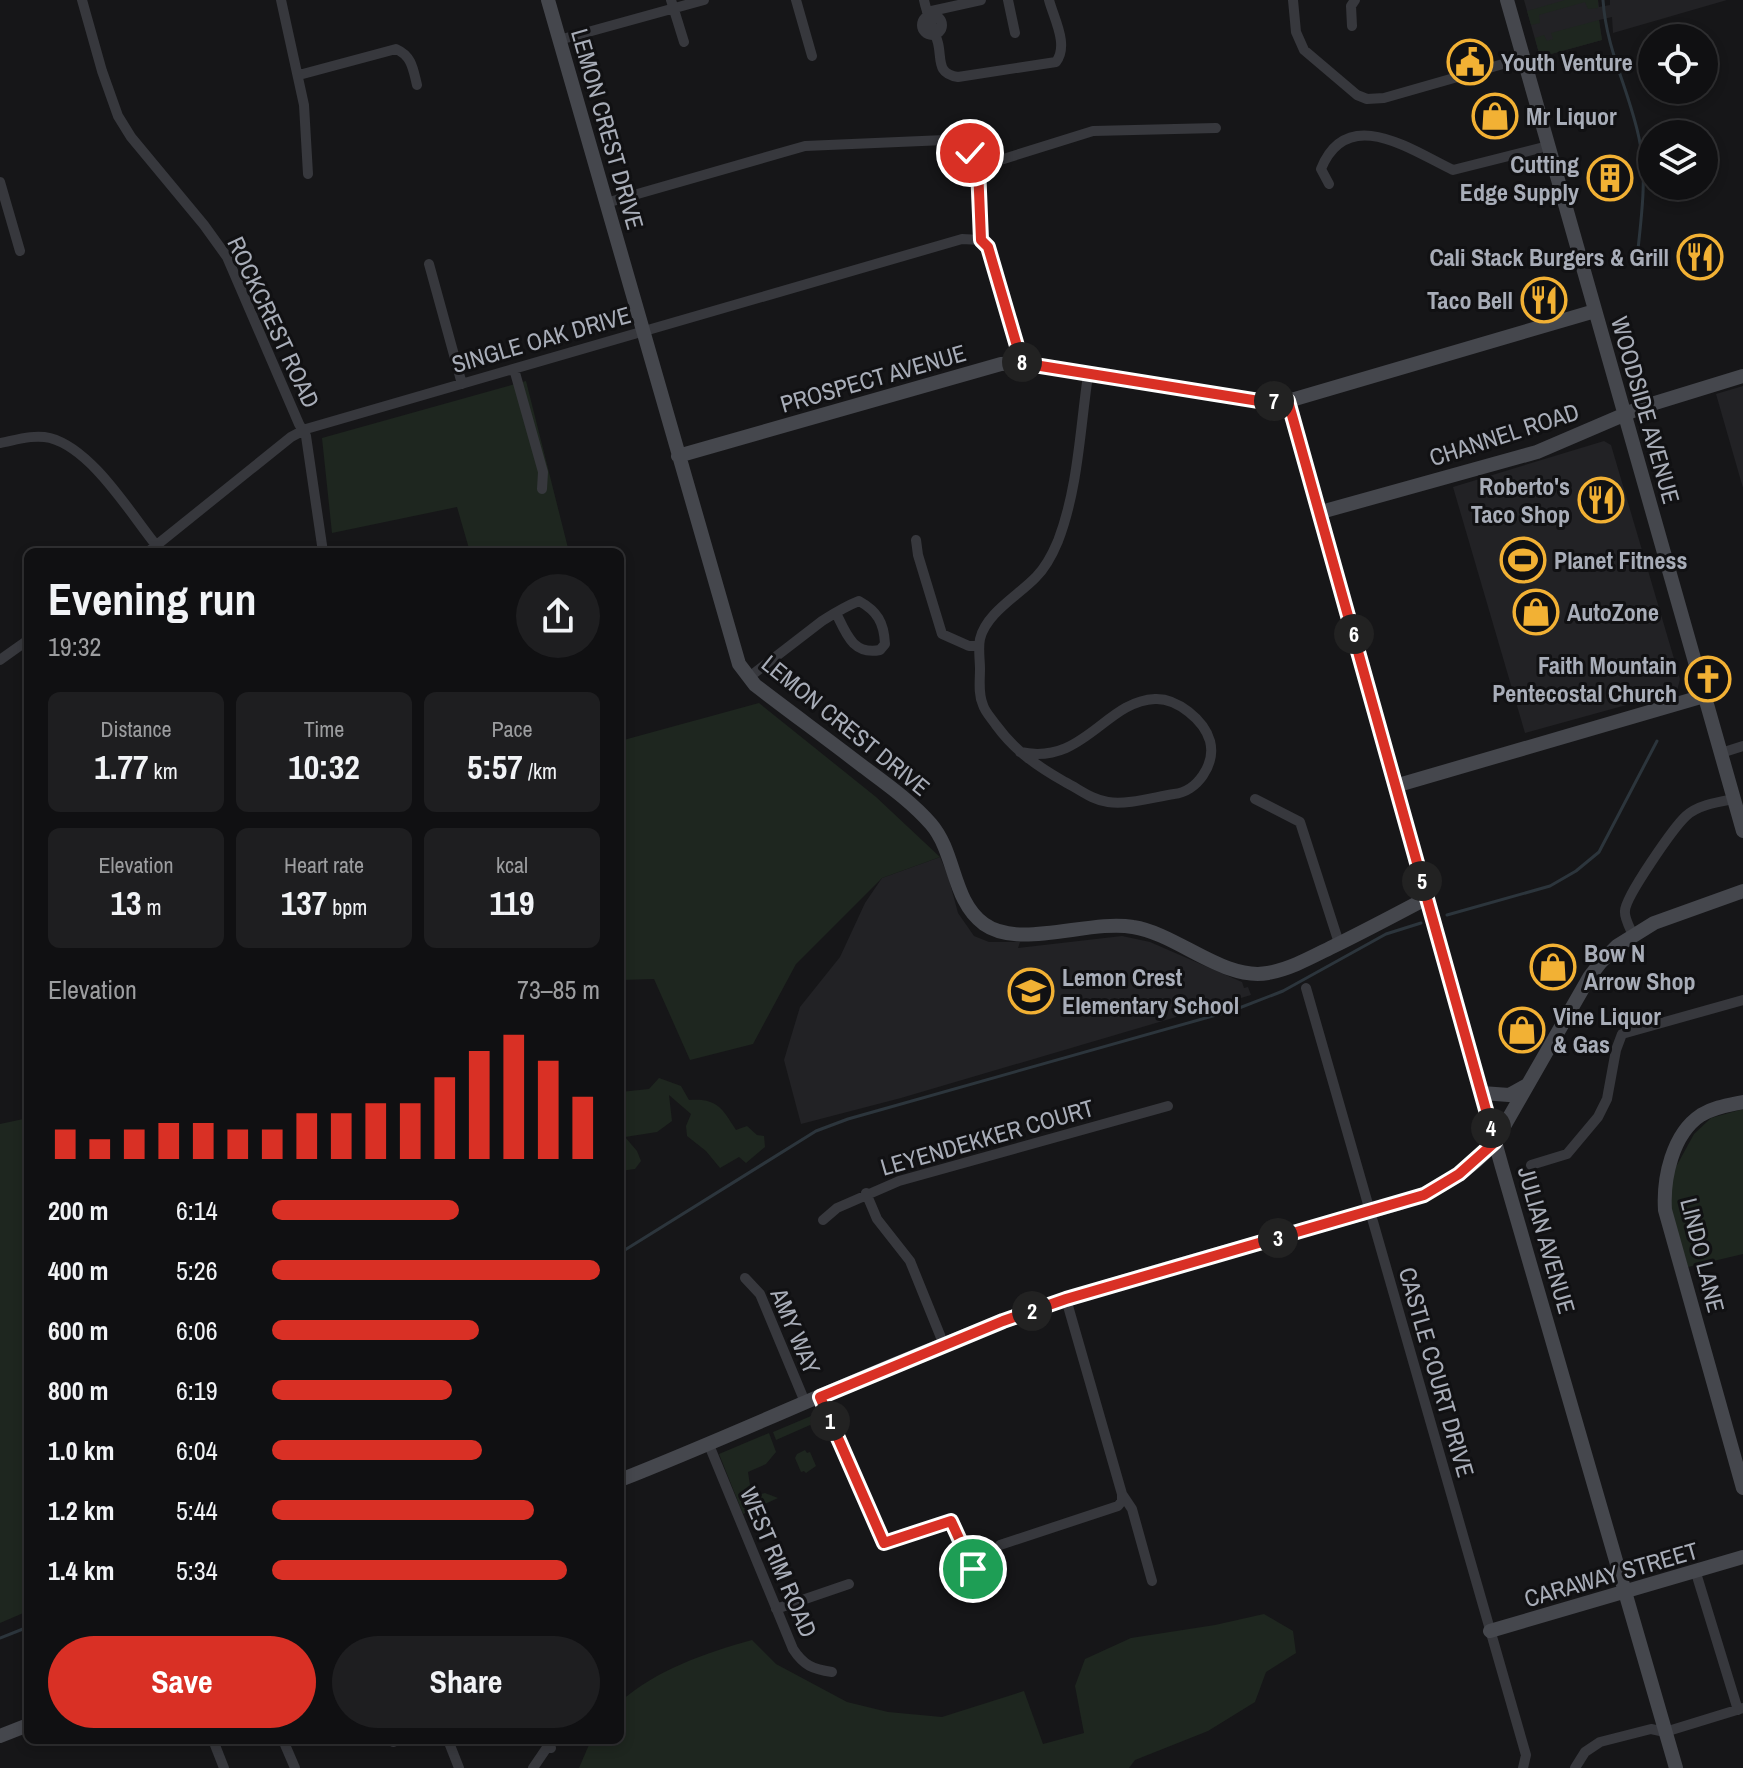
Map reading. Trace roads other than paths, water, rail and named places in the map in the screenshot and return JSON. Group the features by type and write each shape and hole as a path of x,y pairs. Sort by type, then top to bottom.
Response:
{"street":[{"name":"ROCKCREST ROAD","path":"82,0 118,116 131,137 227,257 303,430 309,446 322,548"},
{"path":"281,0 304,105 308,174"},
{"name":"LEMON CREST DRIVE","path":"548,0 736,655 748,678 894,790 930,823 945,848 967,904 981,922 993,930 1016,934 1131,926 1154,932 1228,968 1255,975 1289,967 1427,898"},
{"path":"559,40 672,4 704,0"},
{"path":"796,0 812,56"},
{"path":"924,0 938,42 940,65 952,76 1052,65 1060,59 1062,44 1049,0"},
{"path":"930,22 981,0"},
{"path":"1008,0 1015,33"},
{"path":"1293,0 1296,32 1304,50 1357,95 1367,99 1384,98 1524,58"},
{"path":"1352,26 1351,6 1355,0"},
{"name":"WOODSIDE AVENUE","path":"1507,0 1743,831"},
{"path":"672,4 684,42"},
{"path":"299,75 396,49 410,60 417,85"},
{"path":"978,167 1093,131 1216,128"},
{"path":"1329,184 1321,169 1327,154 1341,141 1369,134 1390,139 1453,170 1548,146"},
{"path":"606,203 805,146 945,140 966,149 978,167 981,240 988,247 1022,363"},
{"path":"0,182 20,251"},
{"name":"SINGLE OAK DRIVE","path":"153,548 303,430 962,239 981,240"},
{"path":"429,264 462,384"},
{"name":"PROSPECT AVENUE","path":"678,456 1001,364 1022,363 1259,401 1288,401 1595,311"},
{"path":"514,369 543,472 542,489"},
{"path":"1020,752 1052,755 1122,711 1154,699 1167,700 1184,709 1202,725 1210,741 1211,757 1195,786 1181,793 1113,803 1098,800 1037,767 1009,743 983,706 980,638 989,621 1039,574 1055,549 1069,508 1088,375"},
{"name":"CHANNEL ROAD","path":"1321,512 1537,452 1658,401 1743,376"},
{"name":"JULIAN AVENUE","path":"1288,401 1495,1142 1676,1768"},
{"path":"0,443 44,437 77,451 98,472 151,548"},
{"path":"916,540 942,634 969,646 979,646"},
{"path":"748,678 822,621 859,601 873,609 880,619 885,644 880,650 869,652 859,649 850,643 837,615"},
{"path":"0,660 24,643"},
{"path":"1395,786 1704,696"},
{"path":"1721,753 1743,746"},
{"path":"1255,799 1300,822 1339,943"},
{"path":"1633,935 1624,913 1627,903 1661,848 1687,814 1701,807 1734,799"},
{"path":"624,1478 944,1345 1066,1299 1424,1195 1443,1186 1495,1142 1590,976 1617,946 1654,923 1743,891"},
{"name":"CASTLE COURT DRIVE","path":"1306,988 1526,1755 1523,1768"},
{"path":"1531,1165 1567,1154 1598,1117 1607,1099 1622,1034 1743,1000"},
{"path":"1482,1093 1509,1095 1531,1082"},
{"name":"LINDO LANE","path":"1743,1102 1718,1107 1700,1116 1689,1127 1666,1175 1665,1210 1743,1488"},
{"name":"LEYENDEKKER COURT","path":"823,1220 837,1208 866,1193 899,1181 1168,1106"},
{"path":"866,1193 882,1227 910,1261 944,1345"},
{"name":"AMY WAY","path":"745,1278 760,1294 805,1402"},
{"path":"1000,1545 1118,1506 1122,1501 1066,1299"},
{"path":"820,1397 884,1543 951,1521 973,1569"},
{"name":"WEST RIM ROAD","path":"709,1445 793,1649 801,1662 811,1669 832,1672"},
{"path":"1122,1494 1132,1509 1152,1581"},
{"name":"CARAWAY STREET","path":"1490,1631 1743,1557"},
{"path":"1575,1768 1585,1752 1600,1742 1651,1729 1665,1732 1740,1709 1696,1573"},
{"path":"776,1609 849,1584"},
{"path":"0,1736 24,1727"},
{"path":"215,1744 224,1768"},
{"path":"285,1744 295,1768"},
{"path":"450,1744 459,1768"},
{"path":"533,1768 548,1746 551,1748"}],"waterway":[{"path":"1603,0 1608,35 1635,120 1643,165 1638,249"},
{"path":"1447,915 1550,886 1576,871 1599,852 1657,741"},
{"path":"624,1251 816,1131 848,1119 1234,1010 1283,991 1386,934 1421,923"},
{"path":"0,1638 24,1629"}],"place":[{"name":"Youth Venture","path":"1470,62"},
{"name":"Mr Liquor","path":"1495,116"},
{"name":"Cutting Edge Supply","path":"1610,178"},
{"name":"Cali Stack Burgers & Grill","path":"1700,257"},
{"name":"Taco Bell","path":"1544,300"},
{"name":"Roberto's Taco Shop","path":"1601,500"},
{"name":"Planet Fitness","path":"1523,560"},
{"name":"AutoZone","path":"1536,612"},
{"name":"Faith Mountain Pentecostal Church","path":"1708,679"},
{"name":"Bow N Arrow Shop","path":"1553,967"},
{"name":"Lemon Crest Elementary School","path":"1031,991"},
{"name":"Vine Liquor & Gas","path":"1522,1030"}]}
